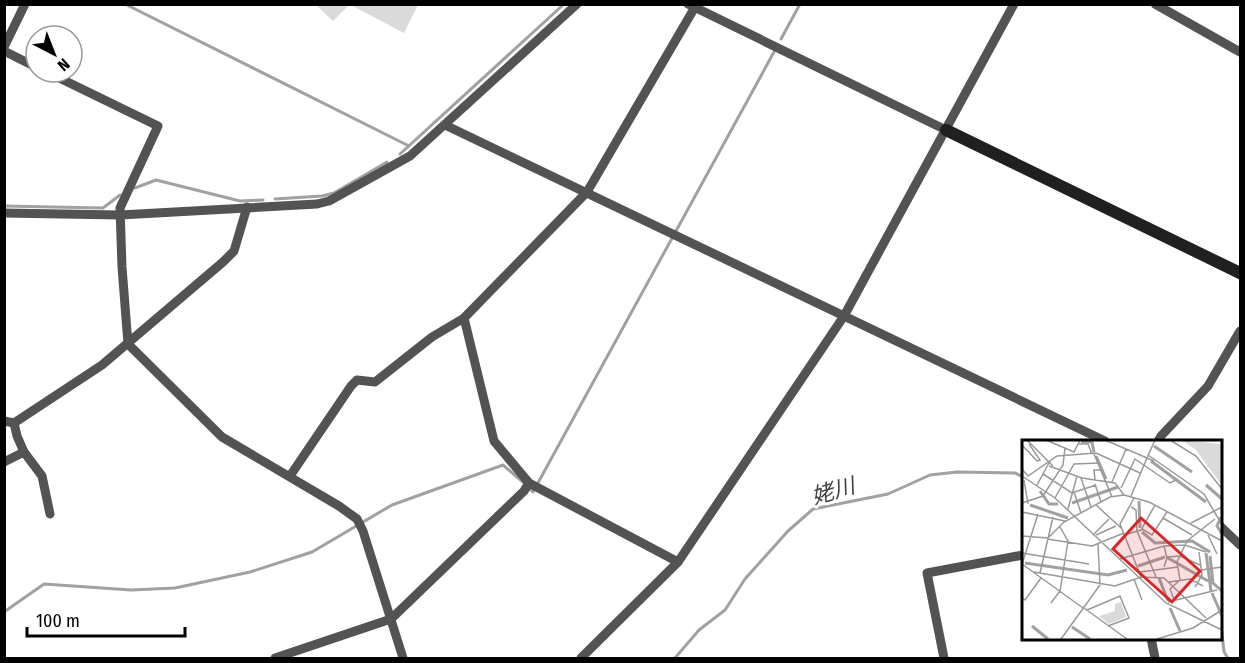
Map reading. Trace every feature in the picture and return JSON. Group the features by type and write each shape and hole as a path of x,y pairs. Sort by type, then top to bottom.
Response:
{"street":[{"path":"24,60 4,49 25,4"},
{"path":"4,213 120,215 316,204 329,201 410,156 577,4"},
{"path":"581,658 678,562 844,316 1014,4"},
{"path":"1155,4 1240,52"},
{"path":"290,476 357,380 375,382 432,337 464,318 587,192 691,6 1240,273"},
{"path":"72,84 158,126 120,208 128,344 222,437 290,476 357,519 363,531 403,658"},
{"path":"445,125 1103,440"},
{"path":"50,514 42,476 24,452 9,422 102,365 234,251 247,207"},
{"path":"464,318 494,441 528,483 678,562"},
{"path":"1159,440 1208,386 1240,331"},
{"path":"4,462 24,452"},
{"path":"274,658 391,619 524,491 528,483"},
{"path":"1221,527 1240,545"},
{"path":"944,658 927,573 1022,555"},
{"path":"1151,639 1155,658"}],"shaded area":[{"path":"316,5 349,5 333,21"},
{"path":"351,5 418,5 404,33"}],"waterway":[{"path":"125,4 409,146"},
{"path":"400,154 564,4"},
{"path":"781,39 800,4"},
{"path":"529,488 533,492 774,52"},
{"path":"275,199 334,193 387,162"},
{"path":"135,188 156,180 240,201 263,200"},
{"path":"4,206 103,208 120,195"},
{"path":"4,612 44,584 131,590 175,588 250,572 312,552 392,505 503,465 524,483"},
{"name":"姥川","path":"675,658 699,630 725,610 745,579 788,531 813,509 888,494 930,475 957,472 1015,473 1022,476"},
{"name":"姥川","path":"1221,624 1224,652 1228,658"}]}
